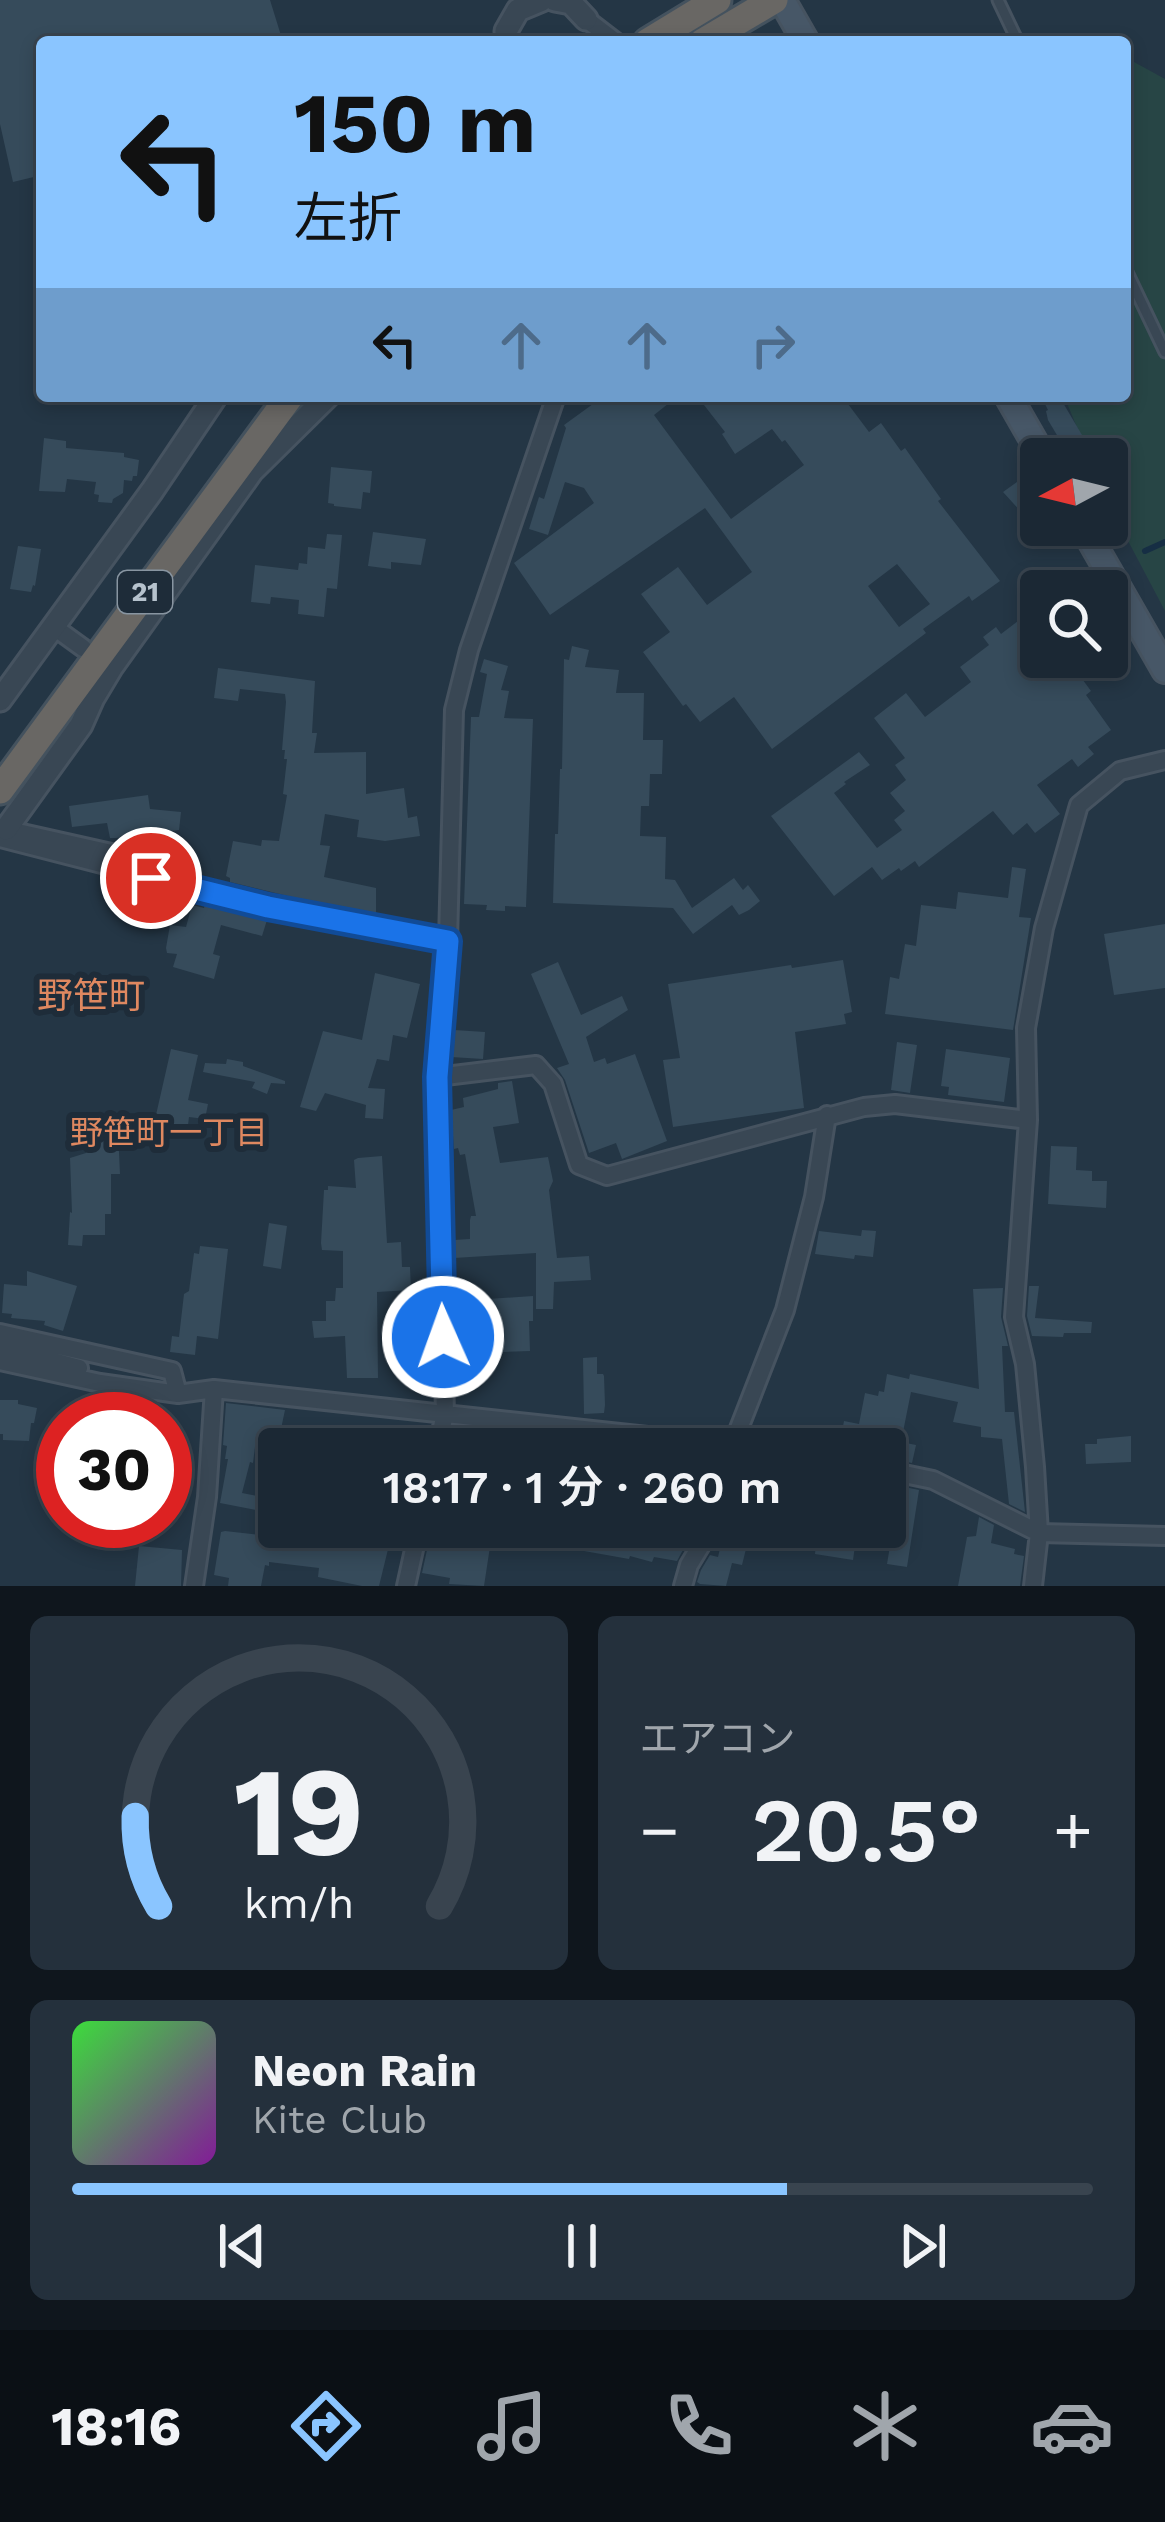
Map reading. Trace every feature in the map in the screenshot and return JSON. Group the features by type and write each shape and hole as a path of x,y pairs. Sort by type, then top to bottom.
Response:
{"highway":[{"path":"658,36 717,0"},
{"path":"715,36 778,0"},
{"name":"21","path":"0,770 266,402"},
{"name":"21","path":"0,790 286,402"}],"main road":[{"path":"778,0 802,36"},
{"path":"1011,402 1032,438"},
{"path":"1094,546 1165,670"}],"street":[{"path":"507,36 518,10 542,0"},
{"path":"555,0 571,3 585,31"},
{"path":"0,700 212,402"},
{"path":"322,402 252,471 107,666 81,725 2,831 183,869 189,888 448,941"},
{"path":"442,1428 437,1077 448,941 454,710 469,650 554,402"},
{"path":"54,627 83,648"},
{"path":"1033,1586 1039,1533 1025,1364 1014,1317 1028,1120 1026,1028 1044,928 1079,805 1120,771 1165,760"},
{"path":"437,1077 536,1065 553,1084 579,1165 607,1177 864,1107 895,1104 1028,1120"},
{"path":"738,1428 785,1310 814,1197 827,1115"},
{"path":"0,1333 172,1371 177,1392"},
{"path":"0,1347 170,1392"},
{"path":"0,1361 164,1392"},
{"path":"194,1586 207,1497 214,1389"},
{"path":"192,1392 214,1389 566,1428"},
{"path":"906,1474 933,1480 1039,1533 1165,1536"},
{"path":"406,1586 414,1548"},
{"path":"683,1586 699,1548"}],"lane":[{"path":"998,0 1015,36"},
{"path":"1131,281 1165,352"}],"green space":[{"path":"1131,60 1165,79 1165,611 1128,541 1128,438 1081,438 1066,402 1131,402"}],"building":[{"path":"0,0 270,0 281,36 36,36 36,176 13,182 0,124"},
{"path":"596,402 670,402 654,415 731,519 804,465 772,429 735,454 702,402 846,402 869,432 881,423 901,451 905,448 941,499 938,501 1000,581 972,601 969,596 923,629 926,633 772,749 734,697 700,722 643,652 670,632 641,594 678,567 707,605 752,572 705,508 550,615 514,563 594,503 584,488 565,482 548,535 529,529 539,497 544,499 566,428","holes":["897,564 930,604 899,627 868,586"]},
{"path":"1044,402 1063,402 1082,435 1059,438"},
{"path":"44,438 66,441 66,448 124,453 124,457 139,460 137,476 124,480 123,493 112,503 98,502 96,482 67,479 65,492 39,491"},
{"path":"331,467 372,471 370,493 363,492 361,509 328,503"},
{"path":"1020,480 1020,511 1003,492"},
{"path":"373,532 426,539 421,565 368,566"},
{"path":"327,534 342,535 337,589 327,588 324,617 298,614 299,600 271,597 270,604 251,602 255,565 298,570 299,563 307,564 308,547 325,549"},
{"path":"18,546 41,549 31,592 10,589"},
{"path":"1020,619 1020,678 1081,678 1091,691 1086,695 1111,730 1088,747 1094,754 1078,767 1072,759 1037,785 1060,814 1035,833 1027,823 1013,835 993,811 919,867 915,861 882,880 872,867 834,896 771,816 859,752 870,765 834,793 877,848 902,830 894,820 905,811 890,793 906,780 895,765 905,758 874,718 906,693 925,717 971,682 960,667 989,645 983,637 996,627 1001,634"},
{"path":"572,646 589,650 585,667 619,670 616,693 644,693 643,740 663,740 662,774 650,774 649,806 641,806 640,836 666,837 665,879 675,880 692,908 734,878 743,890 748,885 760,901 749,910 739,915 732,905 693,934 673,908 553,903 564,659 569,660"},
{"path":"484,659 508,666 501,690 509,691 504,718 533,719 526,907 505,906 505,911 464,904 471,717 479,717 487,674 480,672"},
{"path":"218,668 315,681 314,753 366,752 366,794 404,788 408,818 417,816 420,836 385,841 357,837 359,820 325,814 320,845 330,846 324,877 376,888 376,914 230,882 226,876 233,841 261,846 262,840 279,841 287,795 283,794 287,759 282,750 286,702 285,694 240,689 238,701 214,698"},
{"path":"148,795 150,809 181,812 179,830 110,838 107,823 72,827 69,806"},
{"path":"1012,867 1026,869 1019,917 1031,918 1013,1030 885,1014 890,977 899,979 905,944 916,946 921,905 956,909 958,892 1008,898"},
{"path":"205,904 267,920 262,936 221,925 213,954 220,956 214,979 173,967 177,954 167,953 166,948 170,925 186,927 192,905 204,908"},
{"path":"1165,924 1165,988 1114,995 1104,934"},
{"path":"843,960 852,1012 844,1014 846,1024 795,1032 804,1108 673,1127 663,1060 680,1058 668,984"},
{"path":"558,962 581,1015 622,996 628,1010 586,1037 594,1062 605,1058 607,1064 635,1054 667,1141 622,1159 616,1143 589,1153 557,1068 569,1064 531,974"},
{"path":"375,973 420,984 407,1038 393,1035 389,1061 377,1059 368,1088 385,1089 383,1119 365,1118 366,1105 325,1093 316,1111 300,1107 323,1031 362,1040"},
{"path":"454,1030 485,1032 483,1059 451,1057"},
{"path":"897,1042 917,1045 910,1093 891,1090"},
{"path":"171,1049 198,1055 188,1100 208,1104 205,1119 189,1117 187,1133 162,1129 164,1116 156,1115"},
{"path":"946,1049 1010,1058 1004,1102 948,1095 949,1087 941,1086"},
{"path":"227,1059 285,1084 271,1083 267,1094 252,1088 255,1082 203,1072 205,1063 226,1064"},
{"path":"512,1081 519,1123 493,1127 500,1163 548,1157 557,1258 589,1256 591,1280 554,1282 553,1309 536,1309 536,1253 454,1258 454,1240 470,1239 471,1216 476,1216 465,1154 454,1149 451,1110 464,1107 463,1098"},
{"path":"118,1131 120,1174 111,1174 111,1214 105,1214 105,1235 83,1235 82,1246 68,1245 70,1158 86,1153 86,1133"},
{"path":"1051,1146 1077,1147 1076,1170 1092,1171 1092,1181 1107,1181 1106,1208 1048,1204"},
{"path":"382,1156 387,1243 401,1242 402,1267 410,1267 411,1290 377,1292 378,1378 347,1378 345,1336 314,1338 312,1321 326,1321 326,1301 335,1301 336,1288 343,1288 343,1251 322,1250 324,1190 328,1186 356,1188 354,1160"},
{"path":"269,1223 287,1226 281,1269 263,1266"},
{"path":"862,1230 876,1231 873,1257 815,1254 819,1231 861,1236"},
{"path":"200,1246 228,1249 218,1339 197,1336 195,1355 170,1352 172,1336 179,1337 184,1294 189,1291 194,1253 199,1254"},
{"path":"27,1271 77,1286 63,1331 44,1325 45,1321 2,1313 4,1284 27,1286"},
{"path":"1029,1286 1039,1286 1035,1318 1092,1322 1091,1333 1032,1336 1027,1316"},
{"path":"1003,1288 1001,1317 1008,1346 1002,1346 1005,1412 1014,1412 1025,1512 1009,1504 1002,1439 981,1437 981,1427 953,1422 958,1402 911,1392 904,1428 843,1428 844,1421 859,1424 865,1393 878,1396 879,1391 884,1392 887,1374 909,1379 910,1374 979,1389 973,1289"},
{"path":"533,1296 530,1351 461,1356 457,1301"},
{"path":"597,1357 597,1374 604,1376 604,1413 584,1414 583,1358"},
{"path":"0,1400 18,1400 18,1404 36,1408 29,1441 3,1440"},
{"path":"226,1403 285,1410 281,1428 258,1428 258,1448 242,1493 258,1496 256,1510 220,1503 228,1459 223,1445"},
{"path":"1131,1436 1131,1462 1086,1464 1085,1444"},
{"path":"906,1443 916,1445 912,1463 906,1462"},
{"path":"906,1487 919,1490 907,1567 887,1564 890,1548 906,1548"},
{"path":"979,1517 994,1525 991,1543 1024,1556 1020,1586 958,1586 967,1537 976,1536"},
{"path":"221,1532 258,1535 258,1548 388,1548 379,1586 318,1577 319,1568 269,1562 261,1586 228,1586 229,1578 214,1575"},
{"path":"139,1548 182,1550 181,1586 135,1586"},
{"path":"427,1548 490,1548 484,1586 449,1584 450,1578 422,1573"},
{"path":"684,1548 677,1561 654,1557 652,1562 584,1551"},
{"path":"720,1548 746,1548 742,1565 732,1563 726,1586 697,1582 710,1555 718,1557"},
{"path":"816,1548 855,1548 853,1560 815,1554"}],"waterway":[{"path":"1145,551 1165,542"}],"district":[{"name":"野笹町","path":"91,996"},
{"name":"野笹町一丁目","path":"169,1132"}],"route":[{"path":"151,878 268,907 448,941 437,1077 443,1337"}]}
